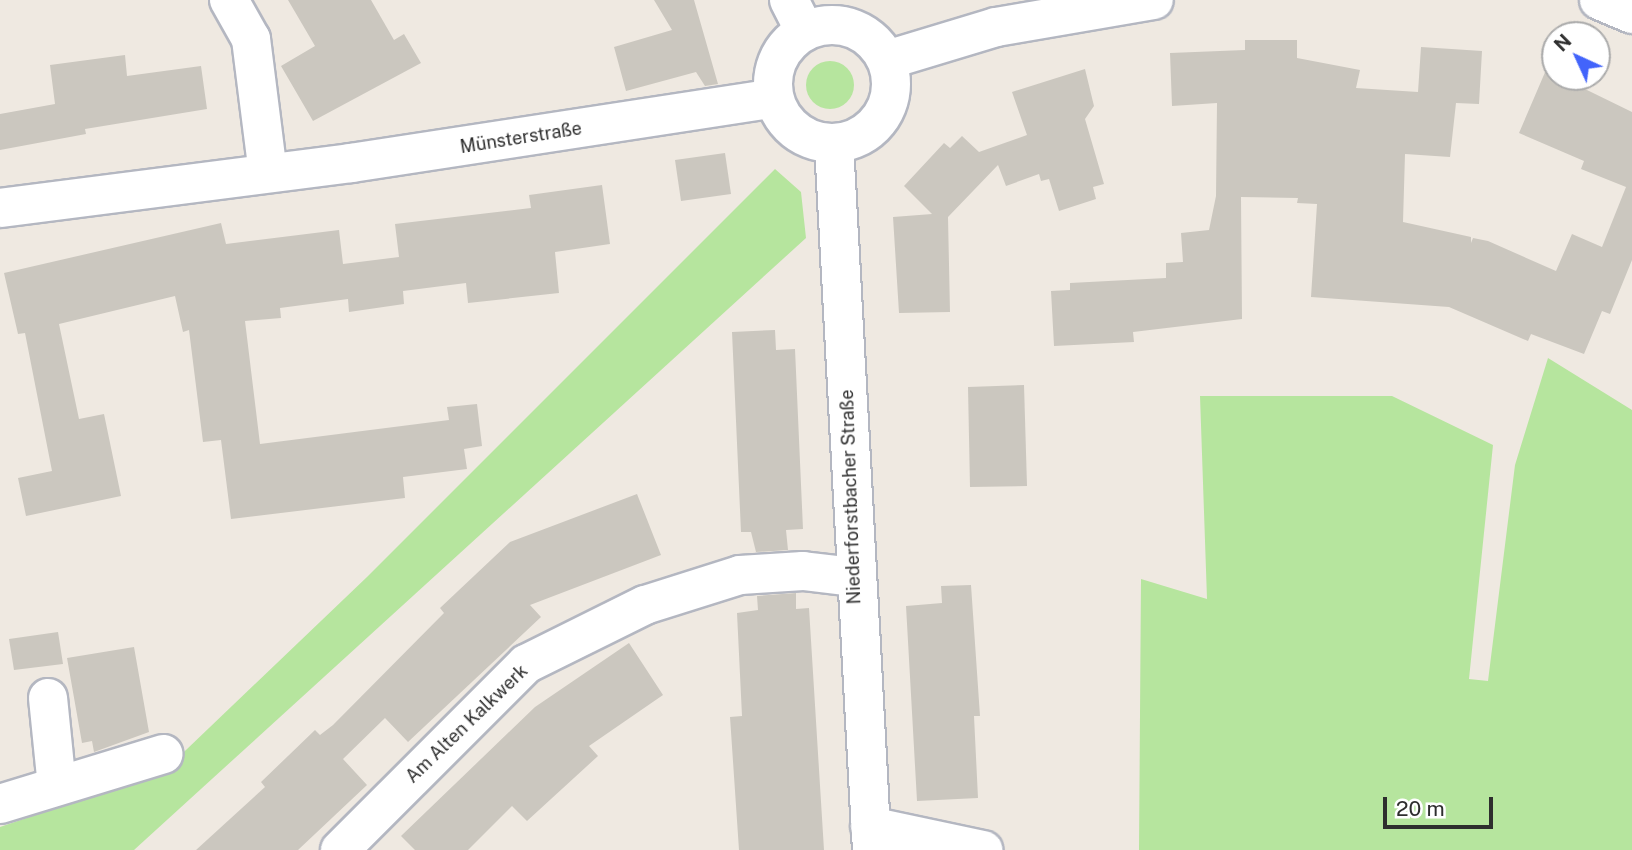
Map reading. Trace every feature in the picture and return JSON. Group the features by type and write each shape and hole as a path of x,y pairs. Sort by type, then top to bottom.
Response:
{"street":[{"path":"229,0 251,39 268,173"},
{"path":"887,60 996,27 1154,0"},
{"path":"1599,0 1632,14"},
{"path":"797,15 853,29 874,42 887,60 892,82 879,119 859,138 834,144 813,142 795,132 774,98 777,59 789,42 797,15"},
{"name":"Münsterstraße","path":"0,208 268,173 774,98"},
{"name":"Niederforstbacher Straße","path":"834,144 853,576 871,838"},
{"name":"Am Alten Kalkwerk","path":"340,850 526,664 645,605 740,575 803,571 853,576"},
{"path":"48,698 57,786"},
{"path":"0,804 164,754"},
{"path":"871,838 984,850"}],"green space":[{"path":"830,61 847,68 854,85 847,102 830,109 813,102 806,85 813,68"},
{"path":"775,169 801,192 806,238 134,850 0,850 0,827 163,772 367,577"},
{"path":"1548,358 1632,410 1632,850 1139,850 1141,579 1207,599 1200,396 1392,396 1493,445 1469,679 1488,681 1515,465"}],"building":[{"path":"288,0 371,0 394,40 404,34 421,63 313,121 281,66 315,46"},
{"path":"654,0 694,0 718,84 705,86 696,72 626,91 614,47 672,30"},
{"path":"1245,40 1297,40 1297,58 1360,70 1356,88 1418,92 1421,47 1482,51 1479,104 1456,103 1450,157 1405,154 1403,222 1471,237 1471,243 1473,238 1488,241 1556,271 1572,234 1602,247 1626,187 1581,169 1584,161 1519,133 1541,82 1541,91 1589,91 1632,112 1632,260 1610,314 1602,311 1584,354 1531,334 1528,341 1449,307 1311,297 1317,204 1297,203 1298,198 1241,197 1242,319 1133,332 1134,342 1054,346 1051,291 1070,290 1070,283 1166,278 1166,263 1183,262 1181,233 1209,230 1216,196 1217,103 1172,106 1170,53 1245,50"},
{"path":"125,55 127,76 201,66 207,109 85,129 86,134 0,150 0,114 55,104 50,65"},
{"path":"1085,69 1094,106 1085,119 1104,184 1093,187 1096,199 1059,211 1049,179 1041,181 1039,174 1006,186 998,165 948,217 950,312 899,313 893,217 932,214 904,186 944,143 950,148 962,136 979,152 1027,135 1012,92"},
{"path":"725,153 731,194 681,201 675,160"},
{"path":"602,185 610,244 555,252 559,293 468,303 466,283 403,291 404,304 349,312 348,299 280,308 281,318 245,321 260,444 449,420 447,407 477,404 482,446 464,449 467,469 403,477 405,498 231,519 221,440 203,442 189,330 183,332 175,296 59,324 79,419 104,414 121,496 26,516 18,478 52,471 25,333 18,334 4,273 221,223 226,244 339,230 343,264 399,257 395,224 531,208 529,195"},
{"path":"775,330 776,350 795,349 803,529 786,530 788,550 756,552 751,532 741,532 732,332"},
{"path":"1024,385 1027,486 970,487 968,387"},
{"path":"637,494 661,555 530,605 541,617 408,742 385,718 343,759 367,785 298,850 196,850 265,787 261,782 315,730 320,735 333,725 444,613 440,608 510,542"},
{"path":"971,585 980,716 974,716 978,798 917,801 906,606 942,603 941,586"},
{"path":"796,593 796,609 809,608 824,850 739,850 730,717 742,716 737,613 758,610 757,596"},
{"path":"58,632 63,664 14,670 9,639"},
{"path":"629,643 663,695 589,746 598,756 527,821 512,806 468,850 415,850 401,836 535,707"},
{"path":"134,647 149,732 94,752 92,741 82,743 67,658"}]}
